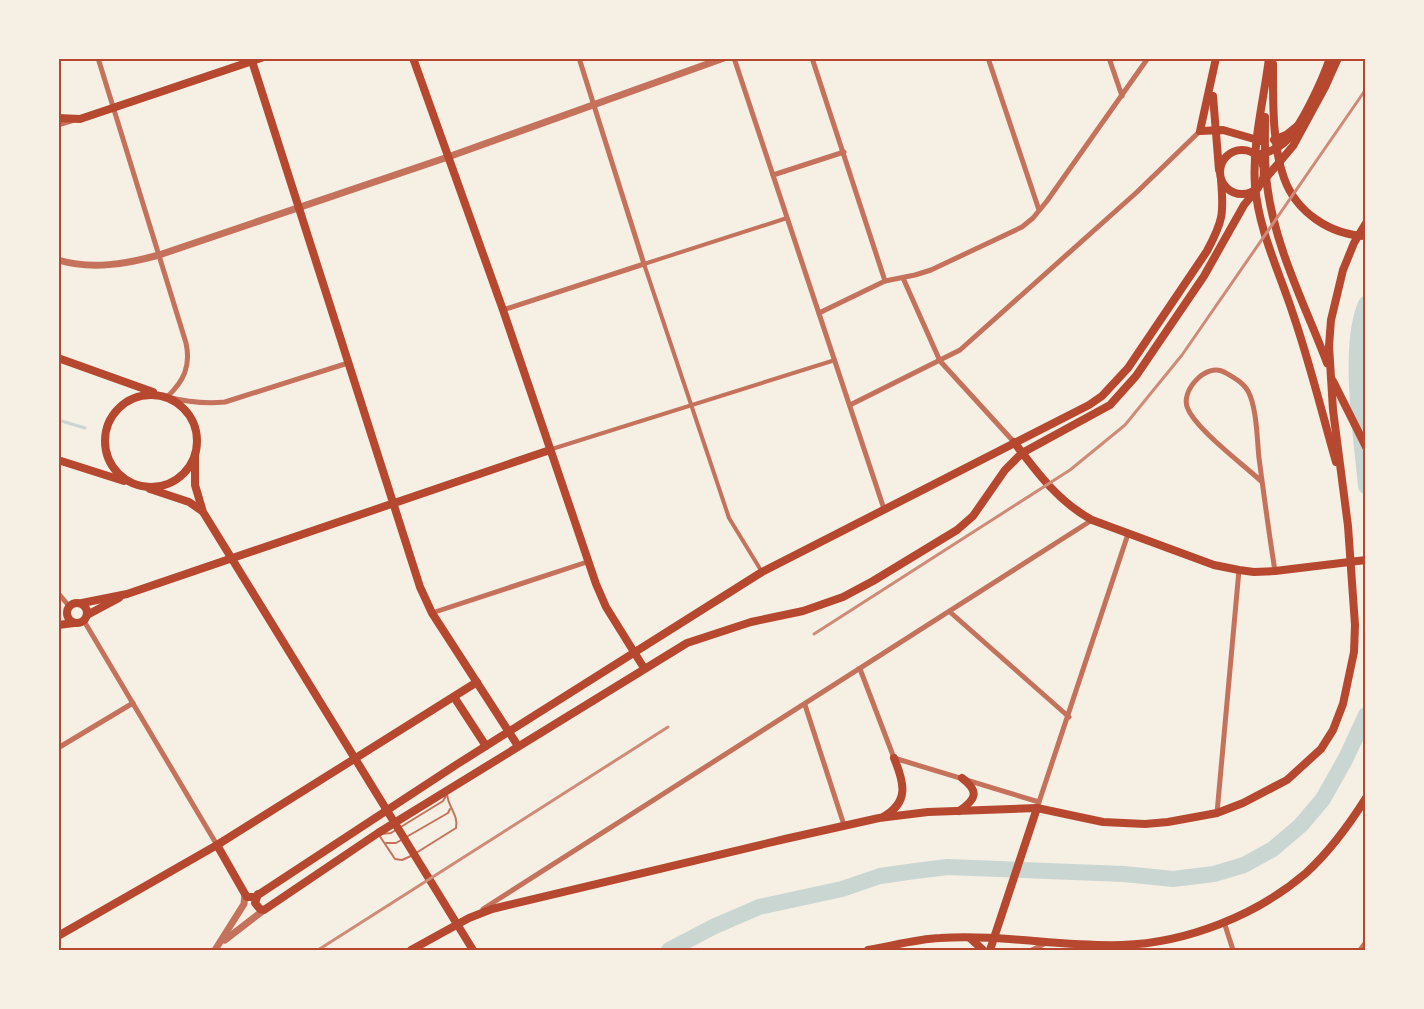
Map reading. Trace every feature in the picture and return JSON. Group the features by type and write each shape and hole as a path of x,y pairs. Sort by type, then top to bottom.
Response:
{"main road":[{"path":"413,58 503,310 587,562 606,607 644,668"},
{"path":"1216,58 1200,132 1215,129 1254,140 1269,141 1286,135 1296,127"},
{"path":"1271,58 1264,160 1268,195 1276,228 1335,385 1365,447"},
{"path":"1254,153 1263,167 1263,179 1259,186 1251,192 1237,194 1230,191 1220,176 1220,166 1228,155 1240,150 1262,154 1275,150 1287,140 1296,127 1330,58"},
{"path":"258,894 255,903 264,910 378,833 687,643 751,621 803,611 843,597 957,530 973,516 1005,470 1022,453 1110,405 1136,376 1204,276 1244,205 1293,146 1338,58"},
{"path":"58,118 80,119 255,60 413,568 432,613 518,746"},
{"path":"217,845 244,894 251,897 258,894 508,731 762,572 1089,405 1102,396 1128,368 1207,251 1217,232 1223,214 1215,129 1213,75"},
{"path":"1270,89 1278,152 1288,189 1302,207 1318,221 1339,231 1365,236"},
{"path":"1270,89 1255,162 1255,186 1263,233 1306,352 1345,492"},
{"path":"1217,152 1222,137 1237,134"},
{"path":"411,951 469,918 520,902 843,825 928,812 1038,805 1103,822 1123,824 1168,822 1217,813 1243,803 1287,780 1321,749 1333,730 1343,704 1354,652 1359,561 1345,492 1333,410 1329,346 1331,320 1341,278 1354,243 1365,223"},
{"path":"58,358 165,396 182,406 194,424 197,434 195,484 203,512 473,951"},
{"path":"165,396 142,395 123,403 112,416 106,429 105,447 112,466 119,474 137,485 157,487 185,473 195,455"},
{"path":"1014,442 1066,504 1092,520 1214,565 1254,572 1359,561"},
{"path":"58,613 75,602 82,603 127,594 550,450"},
{"path":"58,460 181,499 203,512"},
{"path":"58,625 74,623 86,618 127,594"},
{"path":"82,603 87,608 86,618"},
{"path":"68,607 68,619 74,623"},
{"path":"58,936 217,845 477,682"},
{"path":"454,697 496,760"},
{"path":"879,818 896,807 902,794 901,777 894,758"},
{"path":"959,811 971,802 974,794 972,786 962,778"},
{"path":"868,951 939,938 1107,945 1149,942 1188,935 1224,922 1268,899 1307,872 1335,843 1365,798"},
{"path":"990,951 1038,805"},
{"path":"370,821 378,833"},
{"path":"970,938 983,951"}],"street":[{"path":"98,58 188,354 185,374 175,389 165,396"},
{"path":"579,58 644,264 729,518 762,572"},
{"path":"58,260 95,265 117,264 159,255 448,157 724,58"},
{"path":"734,58 884,509"},
{"path":"812,58 885,281"},
{"path":"988,58 1039,210"},
{"path":"1109,58 1122,96"},
{"path":"819,313 885,281 931,270 1028,223 1148,58"},
{"path":"58,125 80,119"},
{"path":"850,405 960,350 1137,192 1200,132"},
{"path":"773,175 844,152"},
{"path":"503,310 787,218"},
{"path":"903,278 940,361 1014,442"},
{"path":"550,450 835,360"},
{"path":"165,396 193,403 225,402 348,363"},
{"path":"1262,482 1204,430 1186,407 1188,392 1203,375 1219,369 1244,384 1250,394 1275,571"},
{"path":"469,918 1092,520"},
{"path":"860,669 894,758 962,778 1038,805 1128,534"},
{"path":"432,613 587,562"},
{"path":"1217,813 1239,570"},
{"path":"58,593 68,607"},
{"path":"950,612 1069,717"},
{"path":"86,618 217,845"},
{"path":"58,748 133,703"},
{"path":"805,705 843,825"},
{"path":"215,951 244,904 244,894"},
{"path":"215,951 229,936 264,910"},
{"path":"1224,922 1233,951"},
{"path":"1360,951 1365,942"},
{"path":"1032,951 1047,943"}],"lane":[{"path":"383,842 396,843 448,813 448,790"},
{"path":"378,833 395,858 406,858 456,828 457,820 449,805"}],"waterway":[{"path":"1366,304 1357,343 1357,393 1366,486"},
{"path":"58,420 85,428"},
{"path":"669,950 759,907 842,889 880,876 948,867 1124,874 1173,879 1214,874 1244,865 1273,849 1301,825 1323,799 1366,715"}],"railway":[{"path":"814,634 1070,470 1125,425 1182,355 1366,89"},
{"path":"318,950 668,727"}]}
